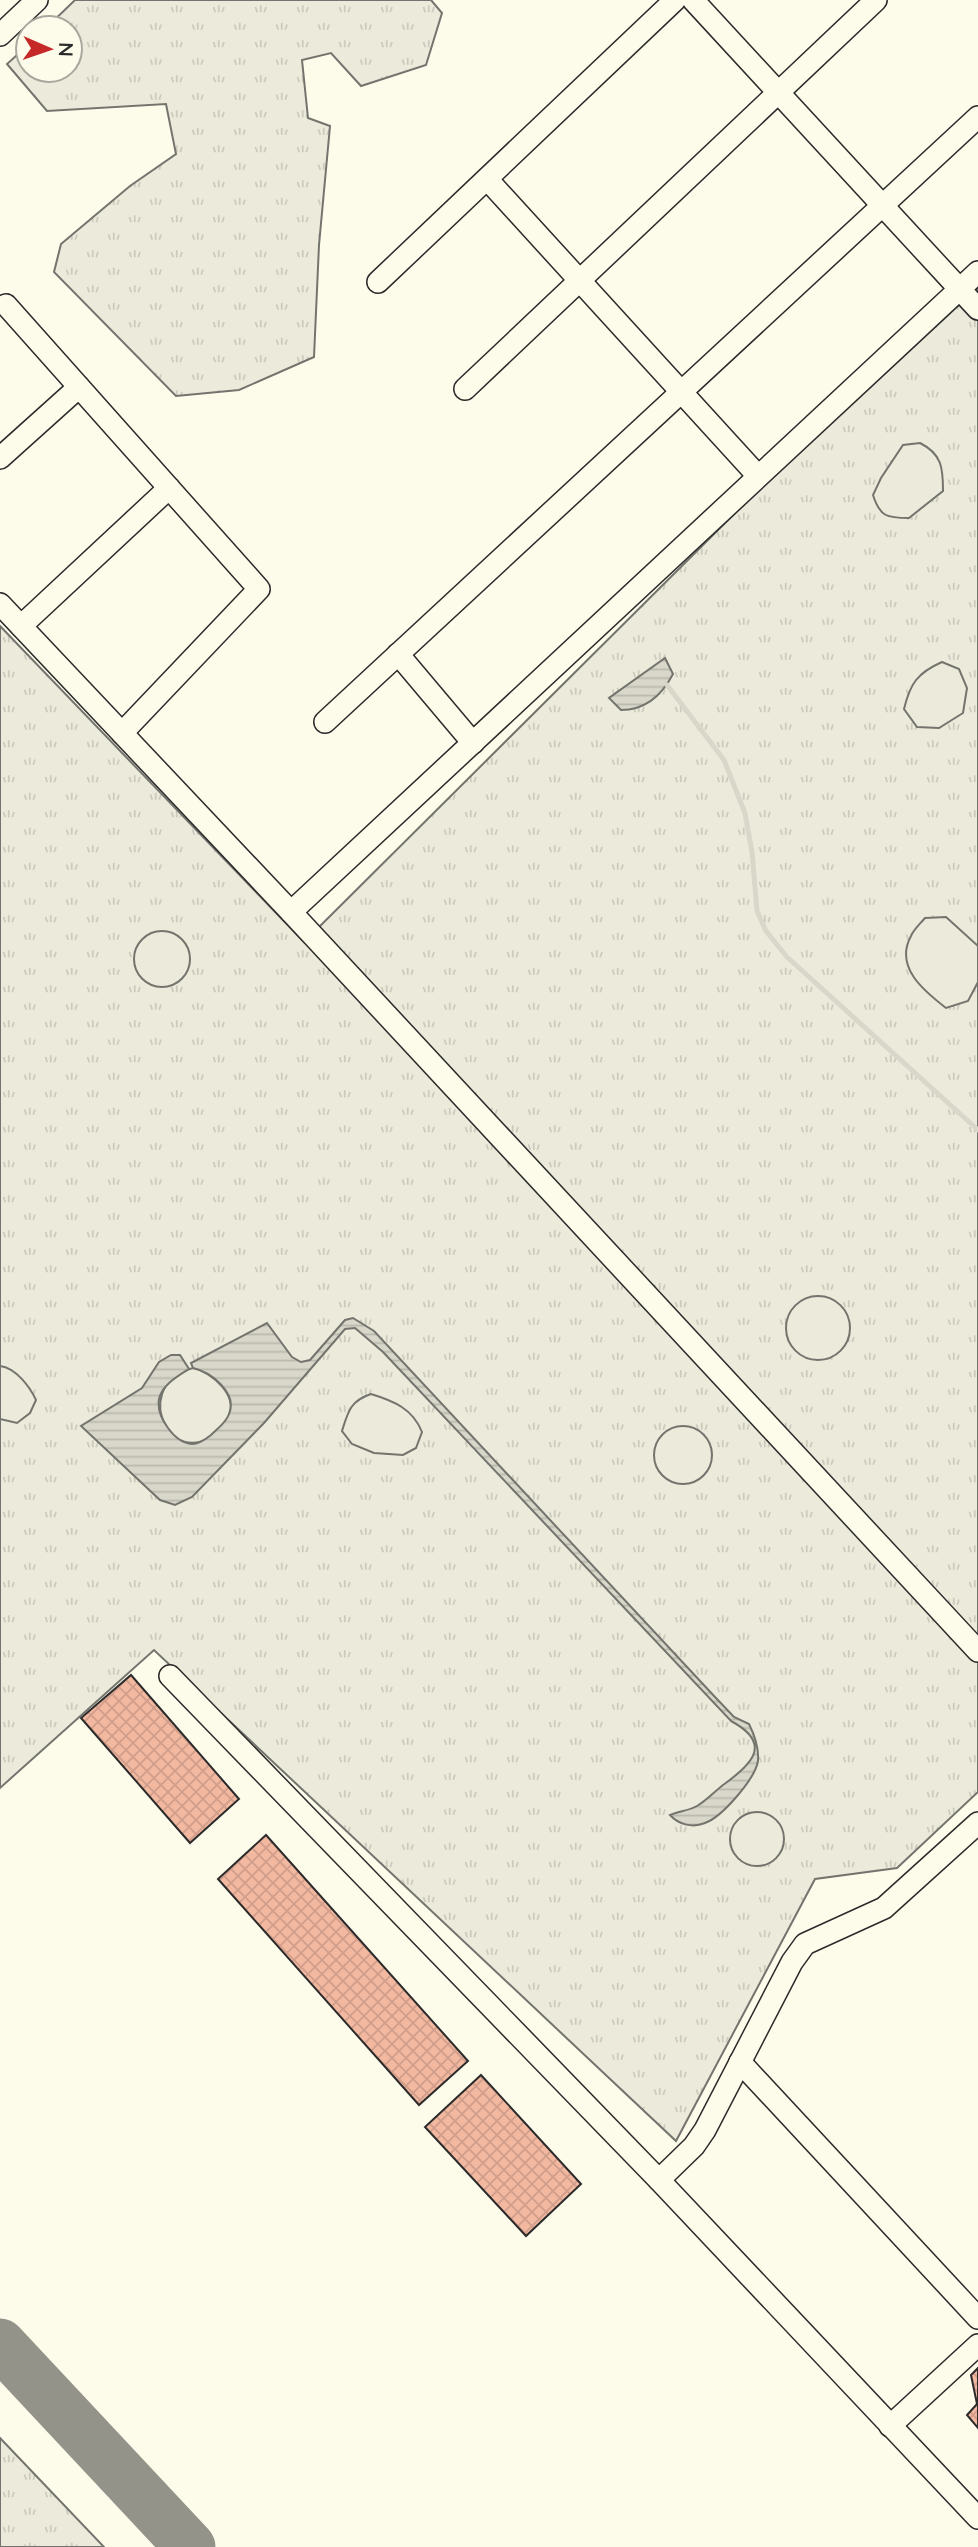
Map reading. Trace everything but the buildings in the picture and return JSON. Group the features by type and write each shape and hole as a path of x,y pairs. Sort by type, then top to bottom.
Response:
{"street":[{"path":"0,35 37,0"},
{"path":"378,282 675,0"},
{"path":"693,0 978,309"},
{"path":"466,389 876,0"},
{"path":"325,722 978,117"},
{"path":"487,179 758,476"},
{"path":"291,912 978,272"},
{"path":"6,305 259,589 122,733"},
{"path":"0,458 79,387"},
{"path":"21,626 169,488"},
{"path":"0,604 291,912 978,1651"},
{"path":"398,654 473,743"},
{"path":"170,1675 659,2180 978,2518"},
{"path":"659,2180 694,2146 705,2130 792,1962 805,1944 884,1908 978,1823"},
{"path":"740,2062 978,2318"},
{"path":"890,2426 978,2345"}],"green space":[{"path":"75,0 431,0 442,13 426,65 361,86 331,53 302,60 308,118 330,126 319,245 314,357 239,390 176,396 54,272 61,244 130,186 176,154 166,104 47,111 24,84 84,84 84,14 60,14"},
{"path":"14,58 14,72 7,64"},
{"path":"978,279 978,1792 897,1868 815,1879 676,2141 154,1650 0,1788 0,626 304,942 904,345"},
{"path":"920,443 933,452 940,462 943,491 909,518 885,515 878,508 873,495 881,478 903,445"},
{"path":"942,662 959,669 967,688 963,713 939,728 917,727 904,709 909,693 926,670"},
{"path":"946,917 978,946 978,982 968,1001 946,1008 921,986 906,958 911,936 925,918"},
{"path":"157,931 167,931 182,939 188,948 188,970 182,979 167,987 157,987 139,975 134,964 134,954 146,936"},
{"path":"818,1296 830,1298 841,1305 848,1316 848,1340 841,1351 830,1358 818,1360 806,1358 795,1351 788,1340 786,1328 788,1316 795,1305 806,1298"},
{"path":"0,1366 17,1374 36,1400 30,1413 17,1423 0,1419"},
{"path":"193,1368 216,1380 227,1394 230,1411 227,1419 209,1437 192,1443 177,1438 166,1427 161,1411 162,1394 172,1378"},
{"path":"371,1394 395,1403 413,1417 422,1432 416,1448 403,1455 374,1453 352,1444 342,1431 346,1418 358,1400"},
{"path":"683,1426 694,1428 707,1439 712,1455 710,1466 699,1479 683,1484 672,1482 659,1471 654,1455 656,1444 667,1431"},
{"path":"757,1812 776,1820 784,1839 776,1858 757,1866 738,1858 730,1839 738,1820"},
{"path":"0,2438 104,2547 0,2547"}],"shaded area":[{"path":"665,658 673,674 652,700 638,707 621,710 609,698"},
{"path":"353,1318 374,1331 734,1717 749,1724 757,1747 756,1769 737,1797 712,1819 700,1825 691,1825 670,1815 700,1804 742,1770 754,1754 752,1738 731,1721 383,1352 355,1328 345,1329 264,1423 192,1497 175,1505 160,1500 81,1426 142,1388 159,1362 171,1355 180,1355 189,1369 163,1389 159,1399 160,1413 168,1428 179,1439 192,1444 200,1442 224,1423 231,1406 230,1399 221,1385 207,1374 193,1368 191,1363 267,1323 292,1357 301,1362 310,1360 345,1320"}],"waterway":[{"path":"667,685 724,760 745,813 752,852 757,911 766,931 787,957 978,1130"}],"taxiway":[{"path":"0,2344 190,2547"}]}
